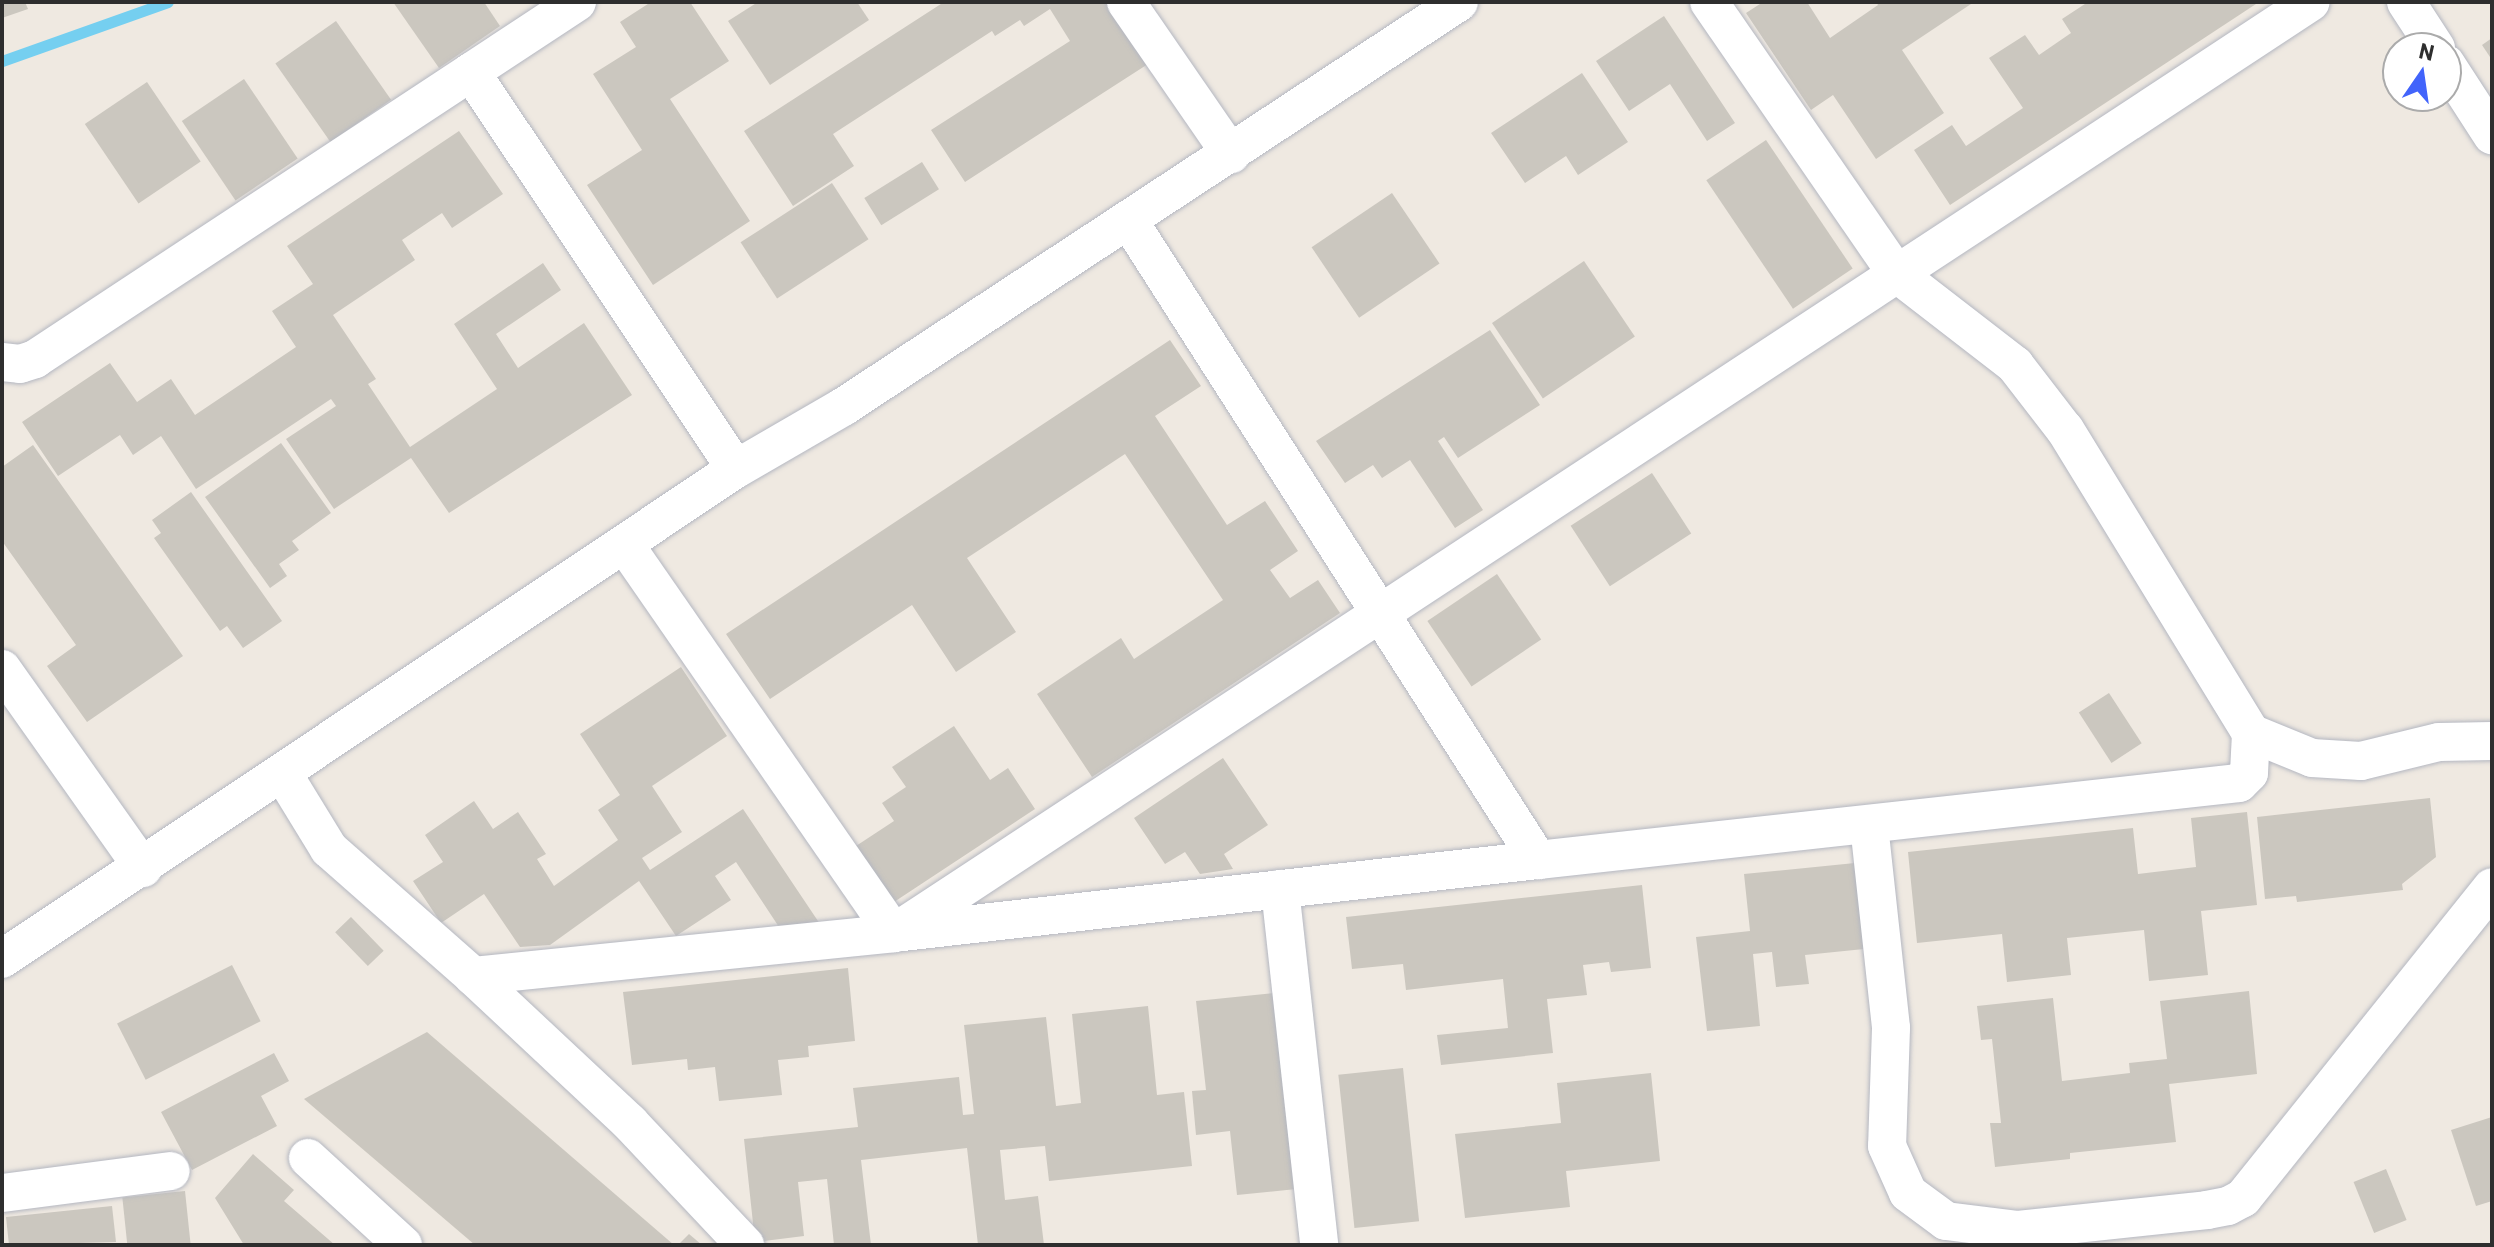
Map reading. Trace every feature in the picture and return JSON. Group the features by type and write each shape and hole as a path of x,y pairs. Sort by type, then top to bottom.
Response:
{"street":[{"path":"2,362 20,364 35,359 577,2"},
{"path":"1126,2 1231,154"},
{"path":"2,959 143,868 736,469 843,407 1459,2"},
{"path":"473,976 894,933 2239,783 2249,773 2251,733 2057,419 2015,365 1896,273 1709,2"},
{"path":"894,933 2311,2"},
{"path":"2406,2 2426,32"},
{"path":"471,72 736,469"},
{"path":"2462,89 2492,135"},
{"path":"1129,221 1538,860"},
{"path":"625,545 894,933"},
{"path":"2,669 143,868"},
{"path":"2251,733 2312,758 2361,761 2439,742 2492,741"},
{"path":"283,774 329,849 473,976 630,1123 745,1245"},
{"path":"1869,825 1891,1028 1887,1146 1908,1193 1946,1221 2018,1230 2207,1210 2243,1198 2492,887"},
{"path":"1280,889 1319,1245"},
{"path":"308,1158 403,1245"},
{"path":"2,1193 171,1171"}],"building":[{"path":"2,2 25,2 28,9 2,18"},
{"path":"393,2 484,2 500,26 439,68"},
{"path":"651,2 690,2 729,61 670,99 750,221 653,285 587,185 642,150 593,74 636,47 620,22"},
{"path":"758,2 857,2 869,20 770,85 728,21"},
{"path":"944,2 1108,2 1148,64 965,182 931,130 1070,41 1050,9 1024,26 1020,20 995,36 992,31 833,134 854,166 793,206 744,131"},
{"path":"1763,2 1807,2 1830,38 1878,5 1876,2 1974,2 1902,50 1944,113 1876,159 1833,95 1811,110 1746,13"},
{"path":"2088,2 2259,2 1950,205 1914,150 1952,125 1966,146 2023,108 1989,58 2025,35 2039,55 2071,33 2062,19"},
{"path":"1664,16 1735,123 1707,141 1670,84 1629,111 1596,61"},
{"path":"336,21 391,100 330,142 275,63"},
{"path":"2492,38 2492,60 2482,45"},
{"path":"1582,73 1628,142 1578,175 1566,156 1525,183 1491,133"},
{"path":"244,79 298,159 236,201 182,121"},
{"path":"147,82 201,162 139,204 85,124"},
{"path":"459,131 503,194 452,228 442,213 402,240 415,260 333,315 376,379 368,384 410,447 497,389 454,324 543,263 561,290 496,334 518,368 584,323 632,395 449,513 411,458 334,509 286,439 336,406 331,399 196,489 161,436 133,455 120,435 58,476 22,422 110,363 137,402 171,379 195,415 296,347 272,311 313,284 287,246"},
{"path":"1766,140 1853,269 1793,309 1706,180"},
{"path":"922,162 939,189 881,225 864,198"},
{"path":"832,183 868,239 777,299 741,242"},
{"path":"1392,193 1440,263 1359,318 1312,247"},
{"path":"1584,261 1635,336 1543,399 1492,323"},
{"path":"1490,330 1540,405 1458,458 1444,437 1438,441 1483,510 1455,528 1410,460 1382,478 1373,465 1345,483 1316,441"},
{"path":"1170,340 1201,386 1155,416 1227,525 1265,501 1298,551 1270,570 1290,598 1318,580 1340,613 1092,777 1037,694 1121,638 1134,659 1223,600 1125,454 967,558 1016,632 956,672 912,605 770,699 726,634"},
{"path":"281,443 331,513 292,541 299,550 279,564 287,576 270,588 205,497"},
{"path":"33,445 183,656 87,722 47,666 76,645 2,541 2,467"},
{"path":"1652,473 1691,533 1610,586 1571,526"},
{"path":"191,492 282,621 243,648 227,626 220,631 154,538 161,533 152,520"},
{"path":"1497,574 1541,639 1472,686 1427,621"},
{"path":"681,667 727,736 652,786 682,832 642,858 650,870 743,809 822,927 779,927 736,862 715,876 731,900 676,936 639,881 550,945 520,947 484,894 441,923 413,881 443,862 425,835 474,801 493,829 518,812 546,854 537,859 554,886 618,840 598,810 620,795 580,734"},
{"path":"2109,693 2142,743 2111,763 2079,713"},
{"path":"954,726 990,780 1008,768 1035,809 894,902 856,846 894,821 882,803 906,787 892,767"},
{"path":"1223,758 1268,825 1224,854 1233,869 1200,874 1185,852 1165,864 1134,818"},
{"path":"2430,798 2436,857 2402,884 2403,890 2297,902 2296,896 2265,899 2257,817"},
{"path":"2247,812 2257,905 2201,911 2208,975 2149,981 2144,930 2067,938 2071,975 2007,982 2002,934 1917,943 1908,852 2133,828 2138,874 2196,867 2191,818"},
{"path":"1855,863 1864,949 1805,955 1809,984 1776,987 1772,952 1753,954 1760,1026 1707,1031 1696,937 1750,931 1744,874"},
{"path":"1642,885 1651,968 1611,972 1609,962 1583,965 1587,995 1547,999 1553,1053 1441,1065 1437,1035 1508,1028 1503,979 1406,990 1403,964 1352,969 1346,917"},
{"path":"351,917 384,951 368,966 335,932"},
{"path":"232,965 261,1021 146,1080 117,1024"},
{"path":"848,968 855,1041 808,1046 809,1057 778,1060 782,1095 719,1101 715,1067 688,1070 687,1059 632,1065 623,992"},
{"path":"2249,991 2257,1074 2169,1084 2176,1142 2070,1153 2070,1159 1995,1167 1990,1123 2001,1123 1992,1039 1981,1040 1977,1006 2053,998 2062,1081 2130,1073 2129,1063 2167,1059 2160,1001"},
{"path":"1274,993 1306,1188 1237,1195 1230,1131 1196,1135 1192,1091 1206,1090 1196,1001"},
{"path":"1148,1006 1157,1095 1184,1092 1192,1166 1049,1181 1045,1146 1000,1150 1005,1200 1038,1196 1044,1245 978,1245 967,1148 861,1160 871,1245 834,1245 827,1179 798,1182 804,1236 755,1242 744,1139 858,1127 853,1088 959,1077 963,1115 974,1114 964,1025 1046,1017 1056,1106 1081,1103 1072,1014"},
{"path":"427,1032 674,1245 475,1245 304,1099"},
{"path":"274,1053 289,1081 261,1096 277,1126 192,1170 161,1112"},
{"path":"1403,1068 1419,1221 1354,1228 1338,1075"},
{"path":"1651,1073 1660,1161 1566,1171 1570,1207 1465,1218 1455,1134 1561,1123 1557,1083"},
{"path":"2492,1117 2492,1201 2476,1206 2451,1130"},
{"path":"253,1154 294,1190 284,1201 335,1245 244,1245 215,1198"},
{"path":"2386,1169 2407,1220 2374,1233 2354,1182"},
{"path":"185,1191 191,1245 127,1245 122,1198"},
{"path":"112,1206 116,1242 9,1245 6,1217"},
{"path":"689,1234 702,1245 678,1245"}],"waterway":[{"path":"2,61 168,2"}]}
